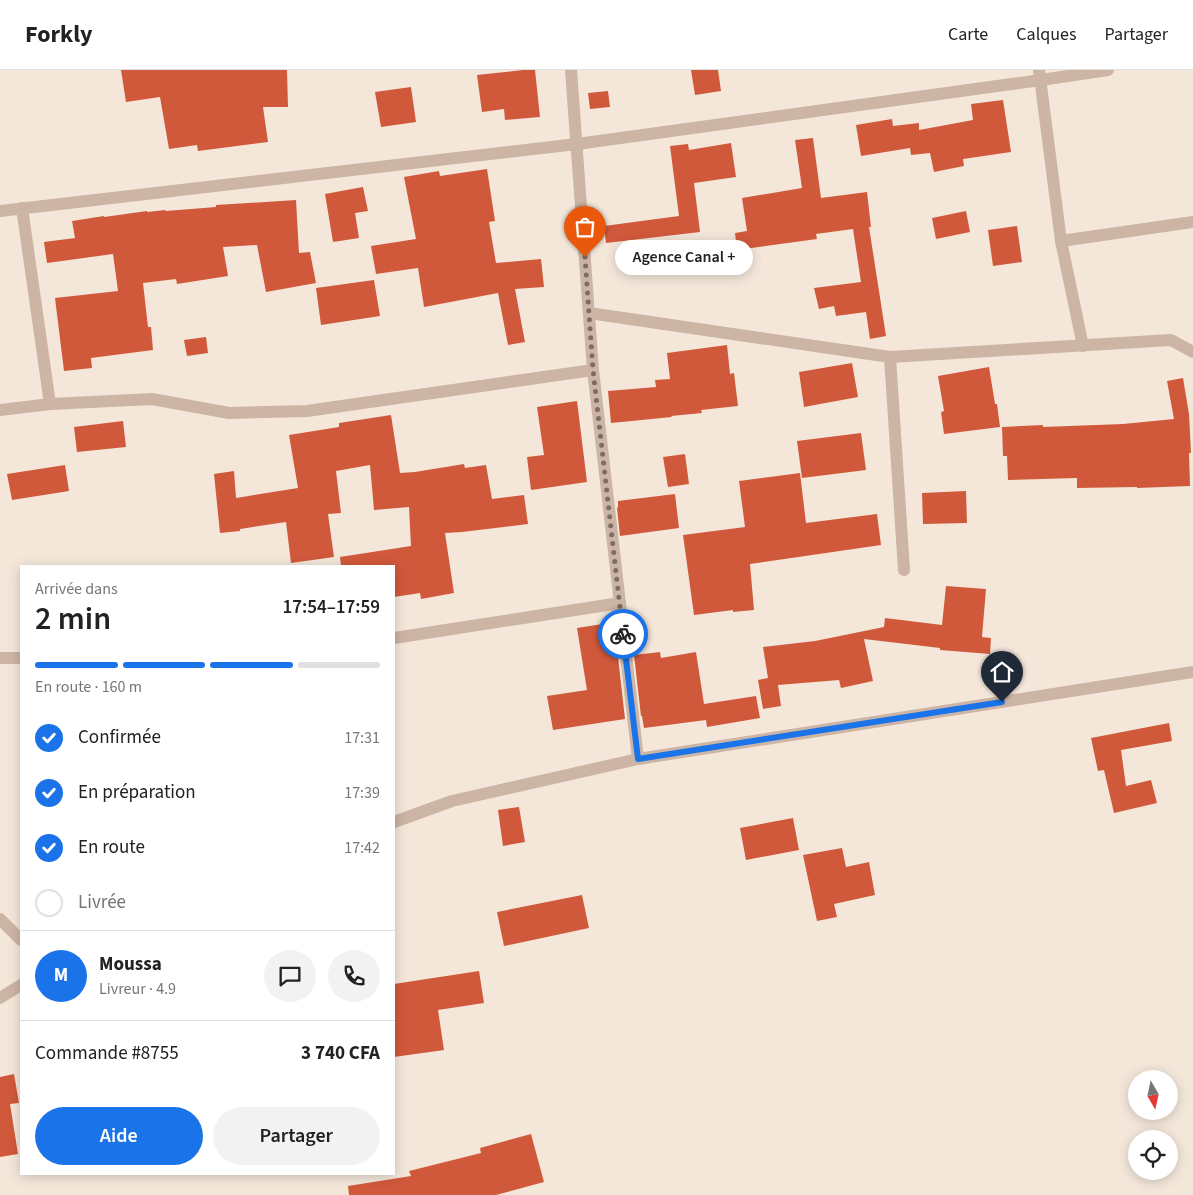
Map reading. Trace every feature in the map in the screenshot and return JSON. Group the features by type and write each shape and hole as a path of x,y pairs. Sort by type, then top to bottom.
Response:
{"street":[{"path":"571,70 593,370 638,759"},
{"path":"0,211 577,144 1040,75 1108,70"},
{"path":"1040,75 1061,241 1083,346"},
{"path":"22,208 50,404"},
{"path":"1061,241 1193,222"},
{"path":"589,313 890,357 1171,340 1193,352"},
{"path":"890,357 904,570"},
{"path":"0,410 50,404 152,399 229,412 307,412 593,370"},
{"path":"395,638 620,602"},
{"path":"0,658 20,658"},
{"path":"395,822 452,801 638,759 1193,672"},
{"path":"0,919 20,939"},
{"path":"0,998 20,987"}],"building":[{"path":"121,70 287,70 288,107 263,107 268,142 198,151 197,145 169,149 160,97 126,102"},
{"path":"535,70 540,117 505,120 504,109 482,112 477,75"},
{"path":"691,70 718,70 721,91 695,95"},
{"path":"411,87 416,122 381,127 375,92"},
{"path":"608,91 610,107 590,109 588,93"},
{"path":"1003,100 1011,152 963,159 964,166 934,172 930,153 911,155 910,148 861,156 856,125 892,119 893,126 919,123 919,130 973,120 971,104"},
{"path":"813,138 821,198 867,192 871,227 869,227 886,336 870,339 866,312 836,316 834,306 819,309 814,288 861,282 853,229 816,234 817,239 737,250 735,233 747,231 742,198 802,188 795,140"},
{"path":"731,143 736,177 694,183 700,232 606,243 604,226 679,216 670,146 688,144 689,150"},
{"path":"487,169 495,221 489,222 496,263 541,259 544,287 515,289 525,342 508,345 498,293 424,307 418,268 376,274 371,246 416,239 404,177 439,171 440,176"},
{"path":"363,187 368,211 355,213 359,238 333,242 325,194"},
{"path":"296,200 299,253 310,252 316,283 266,292 257,245 223,247 228,276 177,284 176,279 143,283 148,327 151,327 153,350 91,358 92,368 64,371 55,298 118,291 113,254 47,263 44,242 75,238 72,221 147,211"},
{"path":"966,211 970,232 936,239 932,218"},
{"path":"1017,226 1022,262 993,266 988,230"},
{"path":"374,280 380,316 321,325 316,288"},
{"path":"206,337 208,353 187,356 184,340"},
{"path":"727,345 730,374 734,373 738,406 701,410 702,413 611,423 608,391 656,387 655,380 670,379 667,353"},
{"path":"852,363 858,397 804,407 799,372"},
{"path":"989,367 1000,427 944,434 941,412 944,411 938,376"},
{"path":"1183,378 1189,414 1190,486 1077,488 1077,478 1008,480 1007,456 1003,456 1002,427 1123,424 1174,419 1167,381"},
{"path":"577,401 587,482 531,490 527,457 544,455 537,407"},
{"path":"391,415 400,473 464,464 465,468 486,465 492,499 524,495 528,524 445,533 454,593 421,599 420,593 395,597 395,565 341,565 340,557 411,546 409,507 374,510 370,465 336,471 341,513 328,514 334,557 291,563 286,522 220,533 214,474 234,471 236,498 298,488 289,435 339,427 339,423"},
{"path":"123,421 126,447 77,452 74,427"},
{"path":"861,433 866,470 802,478 797,441"},
{"path":"685,454 689,484 668,487 663,457"},
{"path":"65,465 69,491 12,500 7,474"},
{"path":"800,473 806,523 877,514 881,545 750,564 754,610 733,612 733,610 694,615 683,535 745,527 739,481"},
{"path":"966,491 967,523 923,524 922,493"},
{"path":"675,494 679,528 620,536 618,501"},
{"path":"946,586 986,589 982,637 991,638 990,654 940,650 940,648 864,639 873,681 841,688 839,680 778,685 781,706 763,709 758,680 768,678 763,647 815,641 884,627 885,618 942,625"},
{"path":"609,623 615,658 618,657 625,719 553,730 547,696 587,690 577,628"},
{"path":"660,652 661,658 696,652 704,704 756,696 760,718 707,727 706,720 644,728 634,655"},
{"path":"1169,723 1172,741 1121,750 1126,786 1151,780 1157,803 1114,813 1104,770 1098,771 1091,738"},
{"path":"519,807 525,842 503,846 498,810"},
{"path":"793,818 799,850 746,860 740,828"},
{"path":"842,848 846,867 869,862 875,895 834,904 837,917 817,921 803,855"},
{"path":"582,895 589,928 504,946 497,912"},
{"path":"479,971 484,1003 438,1010 444,1050 395,1057 395,984"},
{"path":"14,1074 19,1103 10,1104 18,1154 0,1157 0,1077"},
{"path":"531,1134 544,1182 496,1195 349,1195 348,1186 411,1176 409,1171 481,1153 480,1148"}],"way so far":[{"path":"585,257 593,370 623,634"}],"place":[{"name":"Agence Canal +","path":"585,257"}],"route":[{"path":"623,634 638,759 1002,702"}]}
